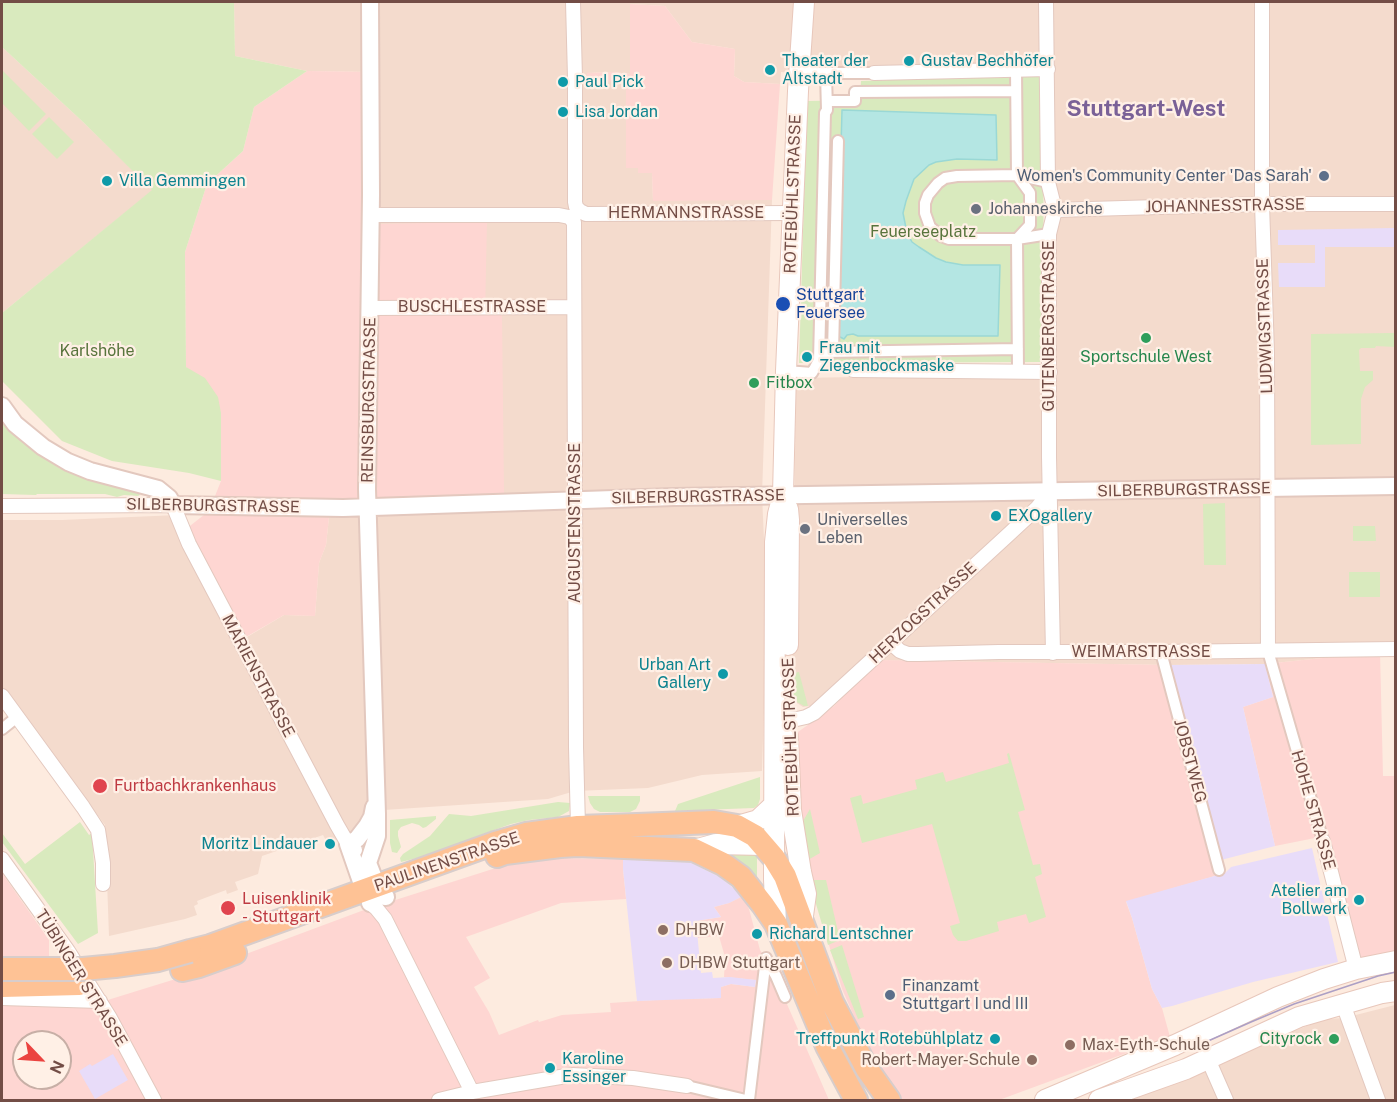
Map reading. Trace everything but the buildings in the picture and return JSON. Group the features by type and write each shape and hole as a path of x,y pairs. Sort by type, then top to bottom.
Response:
{"main road":[{"name":"ROTEBÜHLSTRASSE","path":"804,2 786,371 783,495 775,542 782,558 788,753 783,807 771,847 776,924 836,1065 856,1101"},
{"name":"ROTEBÜHLSTRASSE","path":"782,558 783,807 806,894 802,922 832,1002 867,1069 889,1101"},
{"path":"737,826 758,820 783,807"},
{"name":"PAULINENSTRASSE","path":"186,960 217,960 506,840 578,827 714,822 737,826 771,847 785,876 802,922"},
{"path":"694,850 716,844 771,847"},
{"name":"PAULINENSTRASSE","path":"374,894 505,853 578,845 694,850 723,864 741,877 776,924"},
{"path":"2,969 83,969 158,960 186,960"},
{"path":"2,986 45,986 116,981 186,960"},
{"path":"1045,1101 1175,1045 1278,997 1356,969 1395,961"},
{"path":"1099,1101 1186,1069 1299,1017 1395,991"},
{"path":"1175,1045 1174,1052 1177,1062 1186,1069"}],"street":[{"name":"REINSBURGSTRASSE","path":"368,863 377,836 368,507 370,2"},
{"name":"AUGUSTENSTRASSE","path":"573,2 578,827"},
{"name":"GUTENBERGSTRASSE","path":"1046,2 1048,182 1055,210 1049,234 1053,653"},
{"name":"LUDWIGSTRASSE","path":"1262,2 1262,204 1267,353 1268,651"},
{"path":"800,66 809,67 815,73 826,74 1047,69"},
{"path":"1016,70 1017,175 1030,194 1030,225 1017,239 1018,371"},
{"path":"786,371 812,373 819,360 825,113 827,110 826,74"},
{"path":"827,101 855,101 855,92 1016,91"},
{"path":"832,352 838,141"},
{"path":"1048,182 1017,175 945,178 928,195 925,202 925,213 930,227 949,239 1017,239 1049,234"},
{"name":"JOHANNESSTRASSE","path":"1055,210 1262,204 1395,204"},
{"name":"HERMANNSTRASSE","path":"370,215 793,213"},
{"name":"BUSCHLESTRASSE","path":"370,308 574,307"},
{"path":"819,352 1018,349"},
{"path":"853,370 1050,372"},
{"path":"2,406 15,424 43,447 68,462 90,471 158,489 164,493 172,505"},
{"name":"SILBERBURGSTRASSE","path":"2,506 368,507 783,495 1395,486"},
{"name":"HERZOGSTRASSE","path":"788,718 797,719 814,713 1037,508 1050,492"},
{"name":"MARIENSTRASSE","path":"172,505 189,544 374,894 376,908 385,919 474,1096"},
{"name":"WEIMARSTRASSE","path":"891,643 900,651 908,654 1395,649"},
{"name":"HOHE STRASSE","path":"1268,651 1323,841 1356,969"},
{"name":"JOBSTWEG","path":"1161,652 1219,870"},
{"path":"2,696 98,830 104,863 103,884"},
{"path":"2,729 17,717"},
{"name":"REINSBURGSTRASSE","path":"348,844 357,839 368,826 376,798"},
{"name":"MARIENSTRASSE","path":"348,844 368,863"},
{"name":"TÜBINGER STRASSE","path":"2,859 57,934 100,1001 154,1101"},
{"path":"368,863 374,894"},
{"path":"766,958 786,949"},
{"path":"439,1101 474,1096 572,1074 633,1078 687,1086 747,1101 766,958"},
{"path":"766,958 785,997"},
{"path":"2,998 100,1001"},
{"path":"1344,1004 1378,1101"},
{"path":"1208,1059 1226,1101"}],"shaded area":[{"path":"234,2 1395,2 1395,651 1265,664 1169,665 865,660 817,705 803,707 794,701 792,694 796,378 1050,374 1049,67 781,72 780,84 744,82 734,76 735,49 692,42 665,6 631,4 630,74 587,73 609,81 626,82 626,167 638,168 639,173 652,173 653,200 772,200 762,495 767,607 762,771 702,775 648,788 575,791 548,799 384,810 375,820 328,844 323,835 262,856 258,874 235,882 238,890 227,894 226,890 197,901 198,904 194,906 197,915 109,936 105,825 2,687 2,520 178,515 247,637 284,615 315,616 319,563 326,545 374,224 375,72 307,71 235,56"},
{"path":"630,4 665,6 692,42 735,49 734,76 744,82 780,84 772,200 653,201 652,173 638,173 638,168 626,168 626,82 587,81 587,73 630,74"},
{"path":"2,47 153,190 2,313"},
{"path":"307,71 375,72 374,224 487,222 485,313 502,314 504,494 368,507 330,508 326,545 319,563 315,616 284,615 246,637 186,529 209,511 221,481 221,413 186,367 185,252 207,184 243,151 254,107"},
{"path":"1394,228 1395,247 1325,247 1325,287 1279,287 1278,263 1315,263 1315,245 1278,245 1278,230"},
{"path":"1380,652 1383,776 1395,776 1395,959 1359,966 1325,836 1275,846 1243,707 1273,697 1265,664"},
{"path":"879,660 1169,665 1225,873 1126,902 1152,989 1162,1008 1170,1037 999,1100 901,1100 867,1046 842,989 805,864 795,748 798,732 834,706"},
{"path":"1265,664 1273,697 1243,707 1275,846 1221,860 1169,665"},
{"name":"Max-Eyth-Schule","path":"1312,848 1338,962 1253,982 1162,1008 1152,989 1126,901 1225,873 1231,867"},
{"path":"623,859 626,899 561,903 466,937 490,978 474,987 499,1035 538,1020 539,1022 562,1015 611,1012 610,1003 721,998 721,987 731,984 755,987 756,980 724,977 725,957 719,936 698,938 696,921 721,917 714,907 743,896 749,909 760,950 772,970 829,1100 2,1100 2,1000 98,1003 195,973 364,910 521,860"},
{"name":"DHBW","path":"623,859 674,859 690,862 720,877 743,896 714,907 721,917 696,921 701,973 712,972 713,978 756,980 755,987 731,984 721,987 721,998 637,1001"},
{"path":"2,873 49,940 49,959 2,958"},
{"path":"1395,1005 1395,1100 1123,1100 1324,1019 1344,1018"},
{"path":"113,1054 128,1080 95,1099 79,1071"}],"green space":[{"name":"Karlshöhe","path":"2,2 234,2 235,56 307,71 254,107 243,151 207,184 185,252 186,367 205,378 218,397 221,413 221,481 189,473 112,461 62,441 2,381 2,313 152,190 2,47"},
{"path":"2,70 46,114 29,131 2,103"},
{"name":"Feuerseeplatz","path":"1043,75 1044,362 799,363 807,101 860,100 861,81"},
{"path":"49,117 74,142 57,159 32,134"},
{"path":"1395,333 1395,347 1376,346 1359,350 1360,371 1373,371 1373,380 1365,387 1361,399 1361,444 1311,445 1311,334"},
{"path":"2,422 27,446 59,468 85,479 140,494 139,496 2,494"},
{"path":"1225,503 1226,565 1204,565 1203,504"},
{"path":"1353,526 1375,526 1376,541 1353,541"},
{"path":"1349,572 1380,572 1380,597 1349,597"},
{"path":"799,672 808,706 795,701 793,694 794,673"},
{"path":"1009,753 1025,810 1018,812 1033,865 1040,864 1042,874 1035,877 1046,917 1029,923 1026,914 997,922 999,931 966,941 958,941 950,926 960,923 932,824 862,843 850,798 861,795 863,804 917,789 915,780 943,772 946,782 1009,763 1007,754"},
{"path":"760,777 760,799 754,808 675,811 678,804"},
{"path":"588,796 640,796 640,801 636,809 630,812 600,812 594,809"},
{"path":"558,802 570,803 569,811 558,817 511,824 429,855 401,862 400,858 403,854 430,836 449,814 471,816"},
{"path":"810,809 820,853 808,860 799,828"},
{"path":"436,816 436,819 423,828 412,823 401,827 398,836 401,847 397,853 392,852 390,820"},
{"path":"80,822 89,835 92,833 98,933 78,944 2,842 2,833 25,864"},
{"path":"717,851 757,851 757,879"},
{"path":"809,880 826,880 840,940 828,945"},
{"path":"842,945 864,1017 858,1019 830,950"}],"water":[{"path":"842,110 996,115 997,160 957,159 929,165 914,179 903,213 907,233 912,242 936,258 963,265 1000,265 998,336 858,336 853,334 847,335 844,339 836,335"}],"tram line":[{"path":"1199,1045 1294,1004 1396,972"}],"place":[{"name":"Gustav Bechhöfer","path":"909,61"},
{"name":"Theater der Altstadt","path":"770,70"},
{"name":"Paul Pick","path":"563,82"},
{"name":"Lisa Jordan","path":"563,112"},
{"name":"Women's Community Center 'Das Sarah'","path":"1324,176"},
{"name":"Villa Gemmingen","path":"107,181"},
{"name":"Johanneskirche","path":"976,209"},
{"name":"Stuttgart Feuersee","path":"783,304"},
{"name":"Sportschule West","path":"1146,338"},
{"name":"Frau mit Ziegenbockmaske","path":"807,357"},
{"name":"Fitbox","path":"754,383"},
{"name":"EXOgallery","path":"996,516"},
{"name":"Universelles Leben","path":"805,529"},
{"name":"Urban Art Gallery","path":"723,674"},
{"name":"Furtbachkrankenhaus","path":"100,786"},
{"name":"Moritz Lindauer","path":"330,844"},
{"name":"Atelier am Bollwerk","path":"1359,900"},
{"name":"Luisenklinik - Stuttgart","path":"228,908"},
{"name":"DHBW","path":"663,930"},
{"name":"Richard Lentschner","path":"757,934"},
{"name":"DHBW Stuttgart","path":"667,963"},
{"name":"Finanzamt Stuttgart I und III","path":"890,995"},
{"name":"Treffpunkt Rotebühlplatz","path":"995,1039"},
{"name":"Cityrock","path":"1334,1039"},
{"name":"Max-Eyth-Schule","path":"1070,1045"},
{"name":"Robert-Mayer-Schule","path":"1032,1060"},
{"name":"Karoline Essinger","path":"550,1068"}],"district":[{"name":"Stuttgart-West","path":"1146,109"}]}
